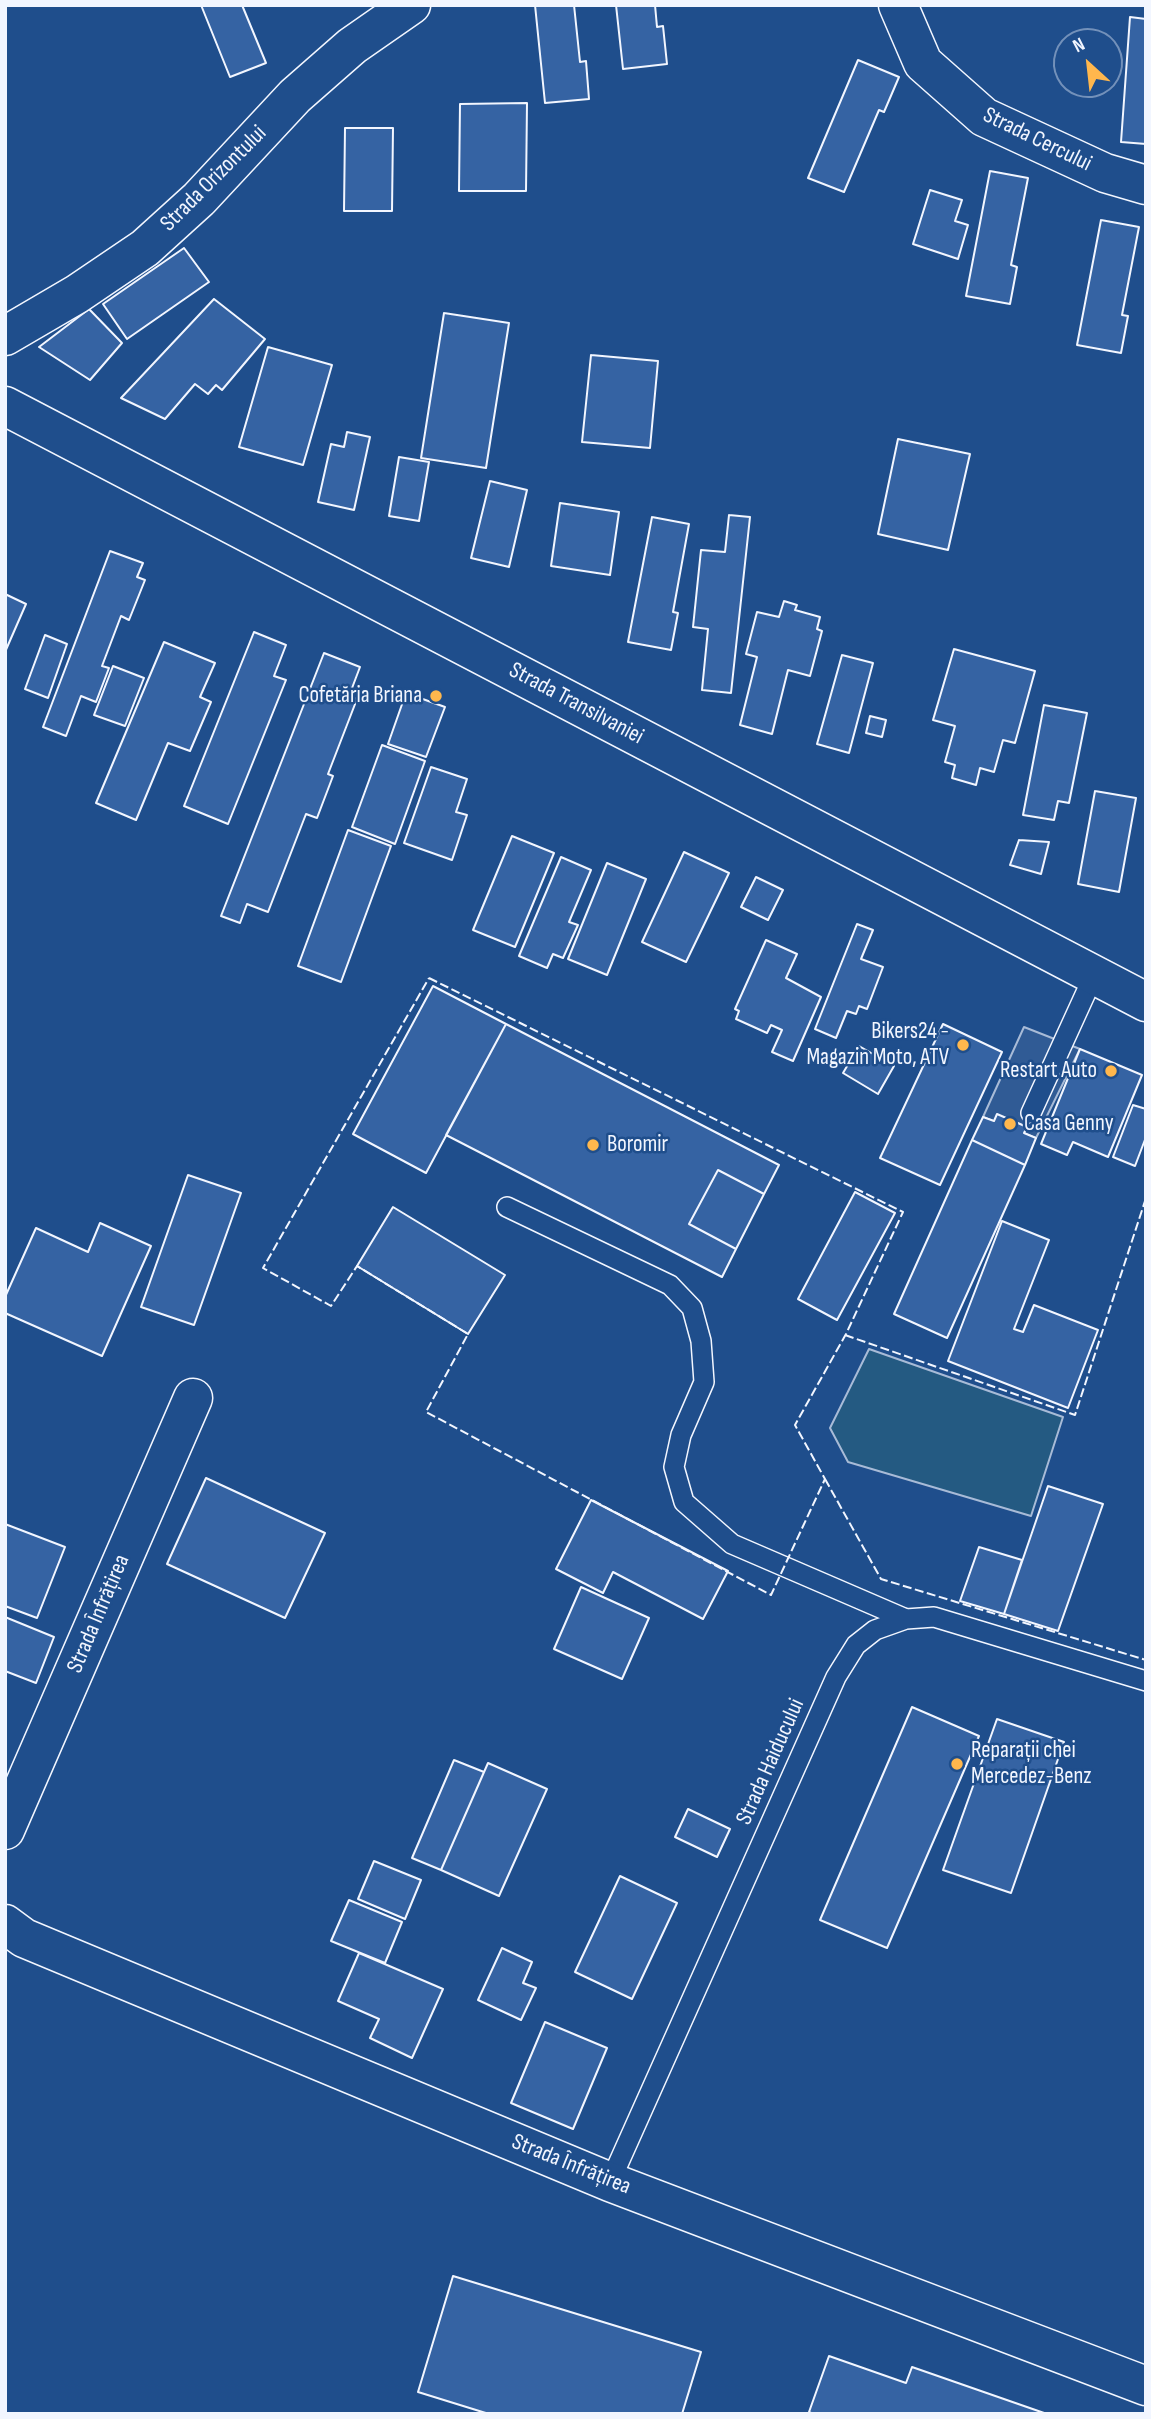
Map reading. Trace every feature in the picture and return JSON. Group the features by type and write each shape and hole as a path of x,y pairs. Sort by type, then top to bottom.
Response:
{"street":[{"name":"Strada Orizontului","path":"5,336 77,294 145,248 199,199 295,96 352,46 411,5"},
{"name":"Strada Cercului","path":"898,5 923,62 984,117 1105,173 1146,185"},
{"name":"Strada Transilvaniei","path":"5,406 1146,1002"},
{"name":"Strada Înfrățirea","path":"5,1830 193,1398"},
{"name":"Strada Înfrățirea","path":"5,1924 24,1938 610,2182 1146,2386"}],"lane":[{"path":"1031,1113 1094,975"},
{"path":"507,1207 670,1285 692,1307 701,1341 704,1382 681,1435 674,1467 684,1502 732,1544 906,1619"},
{"name":"Strada Haiducului","path":"610,2182 836,1677 856,1645 875,1630 906,1619 934,1617 1146,1681"}],"shaded area":[{"path":"1024,1027 1080,1049 1036,1138 983,1117"},
{"path":"869,1349 1063,1417 1031,1516 848,1462 830,1428"}],"building":[{"path":"201,5 242,5 266,63 230,77"},
{"path":"535,5 574,5 580,62 586,61 589,99 545,103"},
{"path":"616,5 655,5 657,27 663,26 667,64 623,69"},
{"path":"1130,17 1146,19 1146,144 1121,142"},
{"path":"858,60 899,77 884,112 879,110 844,192 808,178"},
{"path":"527,103 526,191 459,191 460,104"},
{"path":"345,128 393,128 392,211 344,211"},
{"path":"990,171 1028,178 1011,265 1017,267 1010,304 966,296"},
{"path":"930,190 962,200 955,221 968,225 958,259 913,244"},
{"path":"1101,220 1139,227 1122,315 1128,316 1121,353 1077,345"},
{"path":"184,248 209,282 127,339 103,304"},
{"path":"214,299 265,339 222,390 216,385 208,394 195,384 165,419 121,398"},
{"path":"89,309 122,343 90,380 39,347"},
{"path":"444,313 509,323 486,468 421,458"},
{"path":"268,347 332,365 303,465 239,447"},
{"path":"591,355 658,361 650,448 582,442"},
{"path":"347,432 370,437 354,510 318,502 331,444 344,447"},
{"path":"898,439 970,454 948,550 878,534"},
{"path":"399,457 429,462 419,521 389,516"},
{"path":"490,481 527,490 509,567 471,558"},
{"path":"560,503 619,512 610,575 551,566"},
{"path":"729,515 750,517 731,693 702,690 708,629 693,627 701,550 725,552"},
{"path":"652,517 689,524 673,612 678,613 671,650 628,642"},
{"path":"110,551 143,563 137,577 145,580 129,620 121,616 102,666 109,668 96,702 81,696 66,736 43,727"},
{"path":"5,594 26,604 5,652"},
{"path":"784,601 797,605 795,610 820,617 817,629 822,631 810,676 788,670 772,734 740,725 757,657 746,654 757,612 779,617"},
{"path":"254,632 286,645 274,676 286,680 228,824 184,806"},
{"path":"45,635 67,644 48,698 25,689"},
{"path":"164,642 215,663 200,697 211,702 190,751 168,743 136,820 96,803"},
{"path":"954,649 1035,671 1015,743 1003,740 994,772 980,768 976,785 952,778 955,765 945,762 955,726 933,720"},
{"path":"324,653 360,667 349,696 357,699 328,774 333,776 317,818 306,814 268,912 247,904 240,923 221,916"},
{"path":"842,655 873,663 849,753 817,744"},
{"path":"113,666 144,678 125,726 94,715"},
{"path":"406,693 445,707 426,757 388,744"},
{"path":"1044,705 1087,713 1069,803 1058,801 1054,820 1023,815"},
{"path":"870,716 886,720 882,737 866,733"},
{"path":"382,745 425,761 395,844 352,827"},
{"path":"431,767 467,779 456,812 467,815 452,860 404,843"},
{"path":"1095,791 1136,798 1119,892 1078,884"},
{"path":"348,830 391,846 341,982 298,966"},
{"path":"512,836 554,853 515,947 473,930"},
{"path":"1019,840 1049,842 1041,874 1010,865"},
{"path":"684,852 729,873 686,962 642,942"},
{"path":"561,857 591,870 569,922 578,925 563,958 553,954 547,968 519,956"},
{"path":"607,863 646,879 607,975 568,959"},
{"path":"756,877 783,890 768,920 741,907"},
{"path":"857,924 873,930 861,959 883,967 867,1009 859,1006 856,1014 847,1011 836,1038 815,1029"},
{"path":"766,940 797,954 786,978 821,997 793,1061 772,1052 782,1030 771,1025 767,1033 736,1019 739,1011 735,1009"},
{"path":"433,986 506,1024 426,1173 353,1134"},
{"path":"506,1024 779,1165 764,1194 718,1170 689,1224 736,1249 722,1277 446,1135"},
{"path":"943,1024 1002,1052 940,1185 880,1158"},
{"path":"859,1046 894,1066 878,1094 843,1073"},
{"path":"1080,1049 1142,1075 1108,1157 1073,1142 1067,1155 1041,1144"},
{"path":"1133,1105 1146,1109 1146,1137 1135,1166 1113,1157"},
{"path":"997,1114 1027,1127 1024,1133 1036,1138 1025,1165 972,1140 983,1117 994,1121"},
{"path":"972,1140 1025,1165 947,1338 894,1314"},
{"path":"718,1170 764,1194 736,1249 689,1224"},
{"path":"188,1175 241,1193 194,1325 141,1307"},
{"path":"855,1192 895,1213 837,1320 798,1299"},
{"path":"393,1207 505,1275 468,1334 357,1266"},
{"path":"1002,1221 1049,1240 1014,1329 1023,1332 1034,1305 1098,1330 1068,1408 948,1361"},
{"path":"100,1223 151,1246 102,1356 5,1313 5,1297 36,1228 88,1252"},
{"path":"206,1478 325,1533 285,1618 167,1564"},
{"path":"1048,1486 1103,1504 1058,1631 1004,1614"},
{"path":"591,1500 728,1571 703,1619 613,1572 603,1593 556,1569"},
{"path":"5,1524 65,1547 37,1618 5,1606"},
{"path":"979,1547 1022,1560 1004,1614 960,1601"},
{"path":"581,1587 649,1618 622,1679 554,1649"},
{"path":"5,1617 54,1637 36,1683 5,1671"},
{"path":"912,1707 979,1736 887,1948 820,1920"},
{"path":"997,1719 1064,1742 1011,1893 943,1870"},
{"path":"454,1760 484,1772 441,1870 412,1858"},
{"path":"488,1763 547,1789 499,1896 441,1870"},
{"path":"688,1809 730,1829 717,1857 675,1837"},
{"path":"374,1861 421,1880 405,1919 358,1899"},
{"path":"620,1876 677,1903 632,1999 575,1972"},
{"path":"349,1900 402,1922 385,1963 331,1941"},
{"path":"502,1948 532,1962 523,1983 536,1988 521,2020 478,2000"},
{"path":"359,1953 443,1989 412,2058 370,2038 379,2019 338,2001"},
{"path":"545,2022 607,2048 573,2129 511,2103"},
{"path":"453,2276 701,2352 682,2414 489,2414 418,2392"},
{"path":"829,2356 906,2383 912,2367 1047,2414 813,2414 809,2412"}],"fence":[{"path":"429,978 903,1212 846,1334 795,1425 825,1479 771,1595 426,1412 468,1334 357,1266 331,1306 263,1268 429,978"},
{"path":"845,1335 1075,1415 1146,1198"},
{"path":"825,1479 881,1579 1146,1660"}],"place":[{"name":"Cofetăria Briana","path":"436,696"},
{"name":"Bikers24 - Magazin Moto, ATV","path":"963,1045"},
{"name":"Restart Auto","path":"1111,1071"},
{"name":"Casa Genny","path":"1010,1124"},
{"name":"Boromir","path":"593,1145"},
{"name":"Reparații chei Mercedez-Benz","path":"957,1764"}]}
